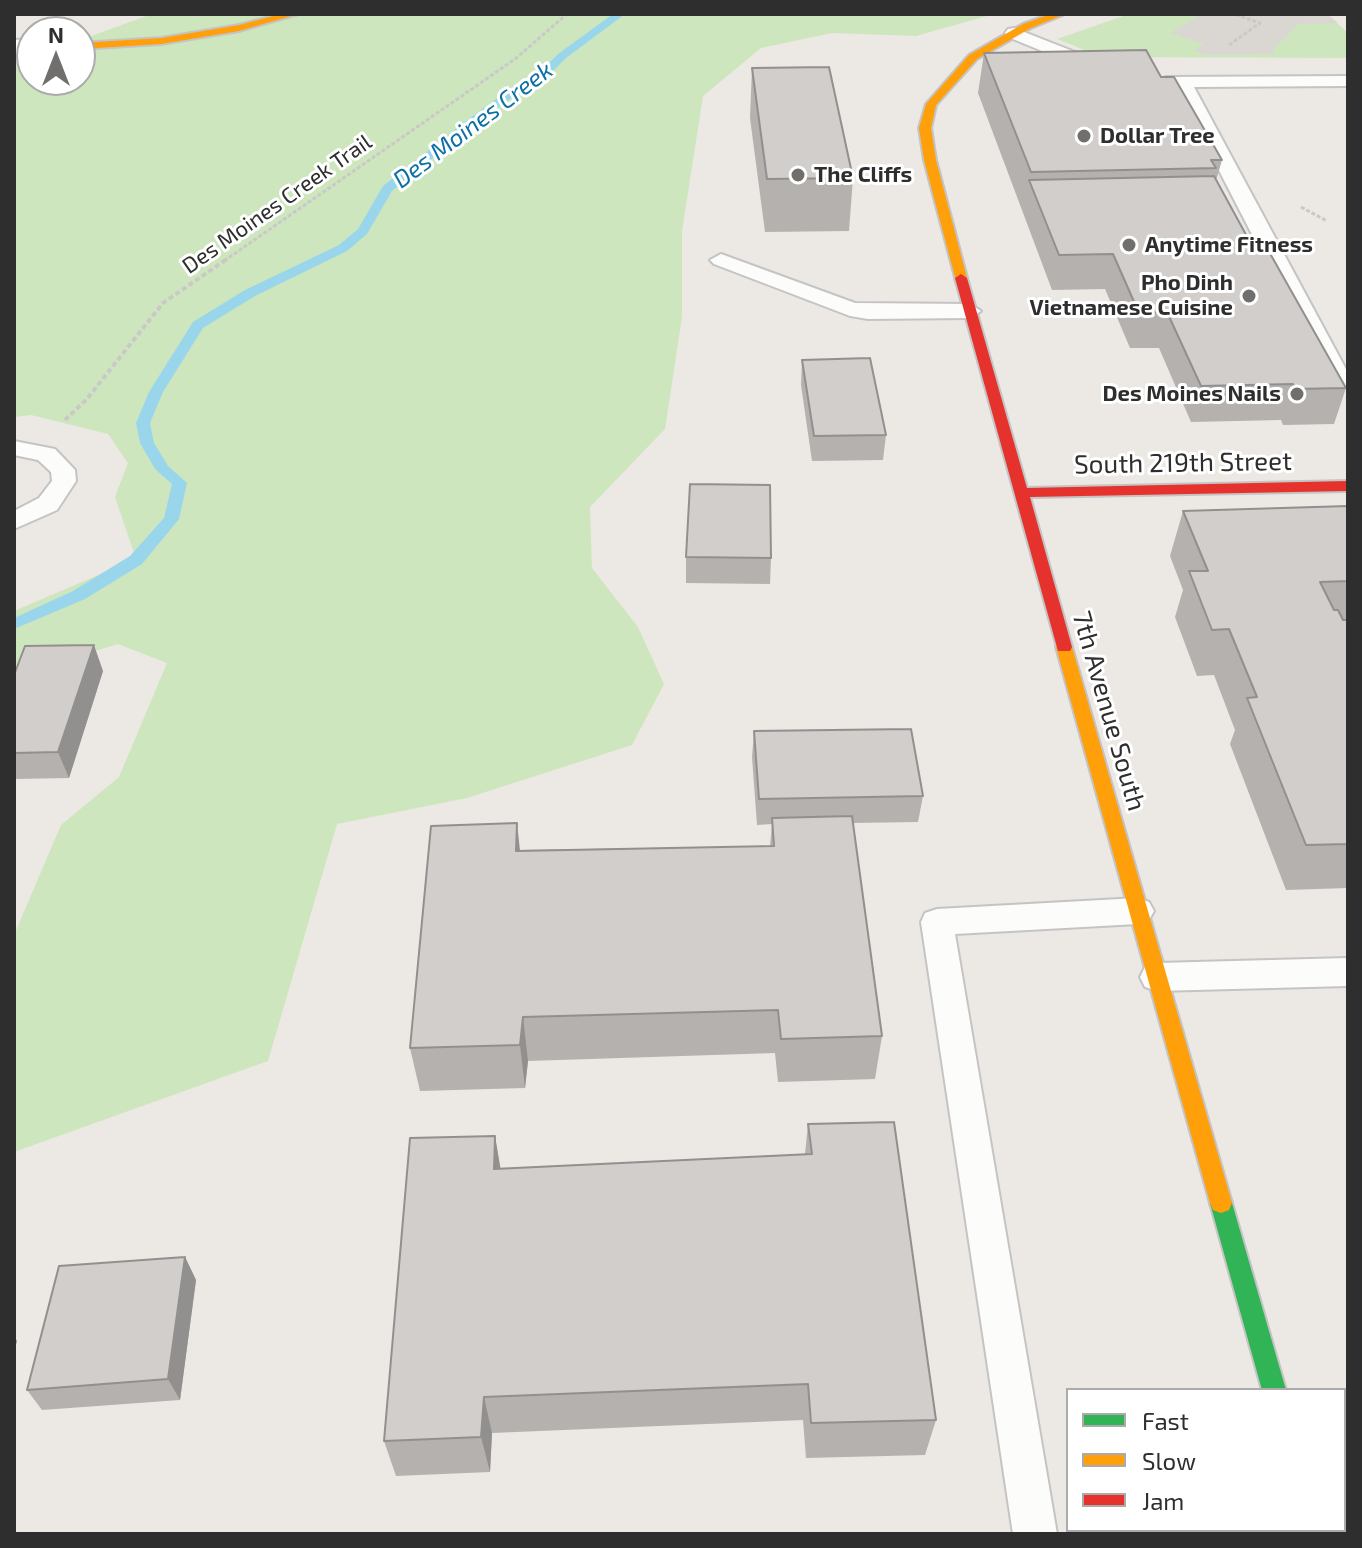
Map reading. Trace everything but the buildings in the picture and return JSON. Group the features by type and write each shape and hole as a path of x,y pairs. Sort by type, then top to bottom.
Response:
{"main road":[{"path":"96,45 161,41 239,28 293,14"},
{"name":"7th Avenue South","path":"1060,14 1014,33 973,57 931,104 925,128 930,160 1020,493 1273,1388"},
{"name":"South 219th Street","path":"1020,493 1348,486"}],"lane":[{"path":"1014,33 1103,80"},
{"path":"1147,82 1348,81"},
{"path":"1182,82 1339,380 1348,380"},
{"path":"721,260 850,309 868,312 970,311"},
{"path":"14,521 48,504 64,481 63,470 57,461 23,449"},
{"path":"1035,1534 937,922 1138,911"},
{"path":"1157,977 1348,972"}],"path":[{"name":"Des Moines Creek Trail","path":"23,449 86,400 163,303 515,59 567,14"},
{"path":"1218,52 1260,23 1234,14"},
{"path":"1301,207 1327,221"}],"green space":[{"path":"152,14 994,14 916,36 832,33 761,48 703,96 682,231 682,317 665,429 590,507 592,568 638,627 664,684 632,745 467,798 337,824 268,1061 14,1152 14,935 61,825 119,777 167,663 118,644 33,670 14,679 14,611 136,559 115,497 128,463 108,434 31,415 14,417 14,50 16,96 96,96 96,34"},
{"path":"1129,14 1327,14 1348,33 1348,58 1102,57 1057,39"}],"shaded area":[{"path":"1202,14 1327,14 1338,23 1299,24 1273,50 1275,54 1208,55 1194,51 1204,44 1170,33"}],"waterway":[{"name":"Des Moines Creek","path":"14,624 79,595 136,560 171,519 180,483 162,469 147,443 143,423 156,392 198,325 250,293 343,248 363,231 387,189 470,123 518,88 545,73 562,56 620,14"}],"traffic: fast":[{"path":"1221,1203 1273,1388"}],"traffic: slow":[{"path":"96,45 161,41 239,28 293,14"},
{"path":"961,278 930,160 925,128 931,104 973,57 1027,26 1060,14"},
{"path":"1064,647 1221,1203"}],"traffic: jam":[{"path":"961,278 1064,647"},
{"path":"1020,493 1348,486"}],"place":[{"name":"Dollar Tree","path":"1084,136"},
{"name":"The Cliffs","path":"798,175"},
{"name":"Anytime Fitness","path":"1129,245"},
{"name":"Pho Dinh Vietnamese Cuisine","path":"1249,296"},
{"name":"Des Moines Nails","path":"1297,394"}]}
